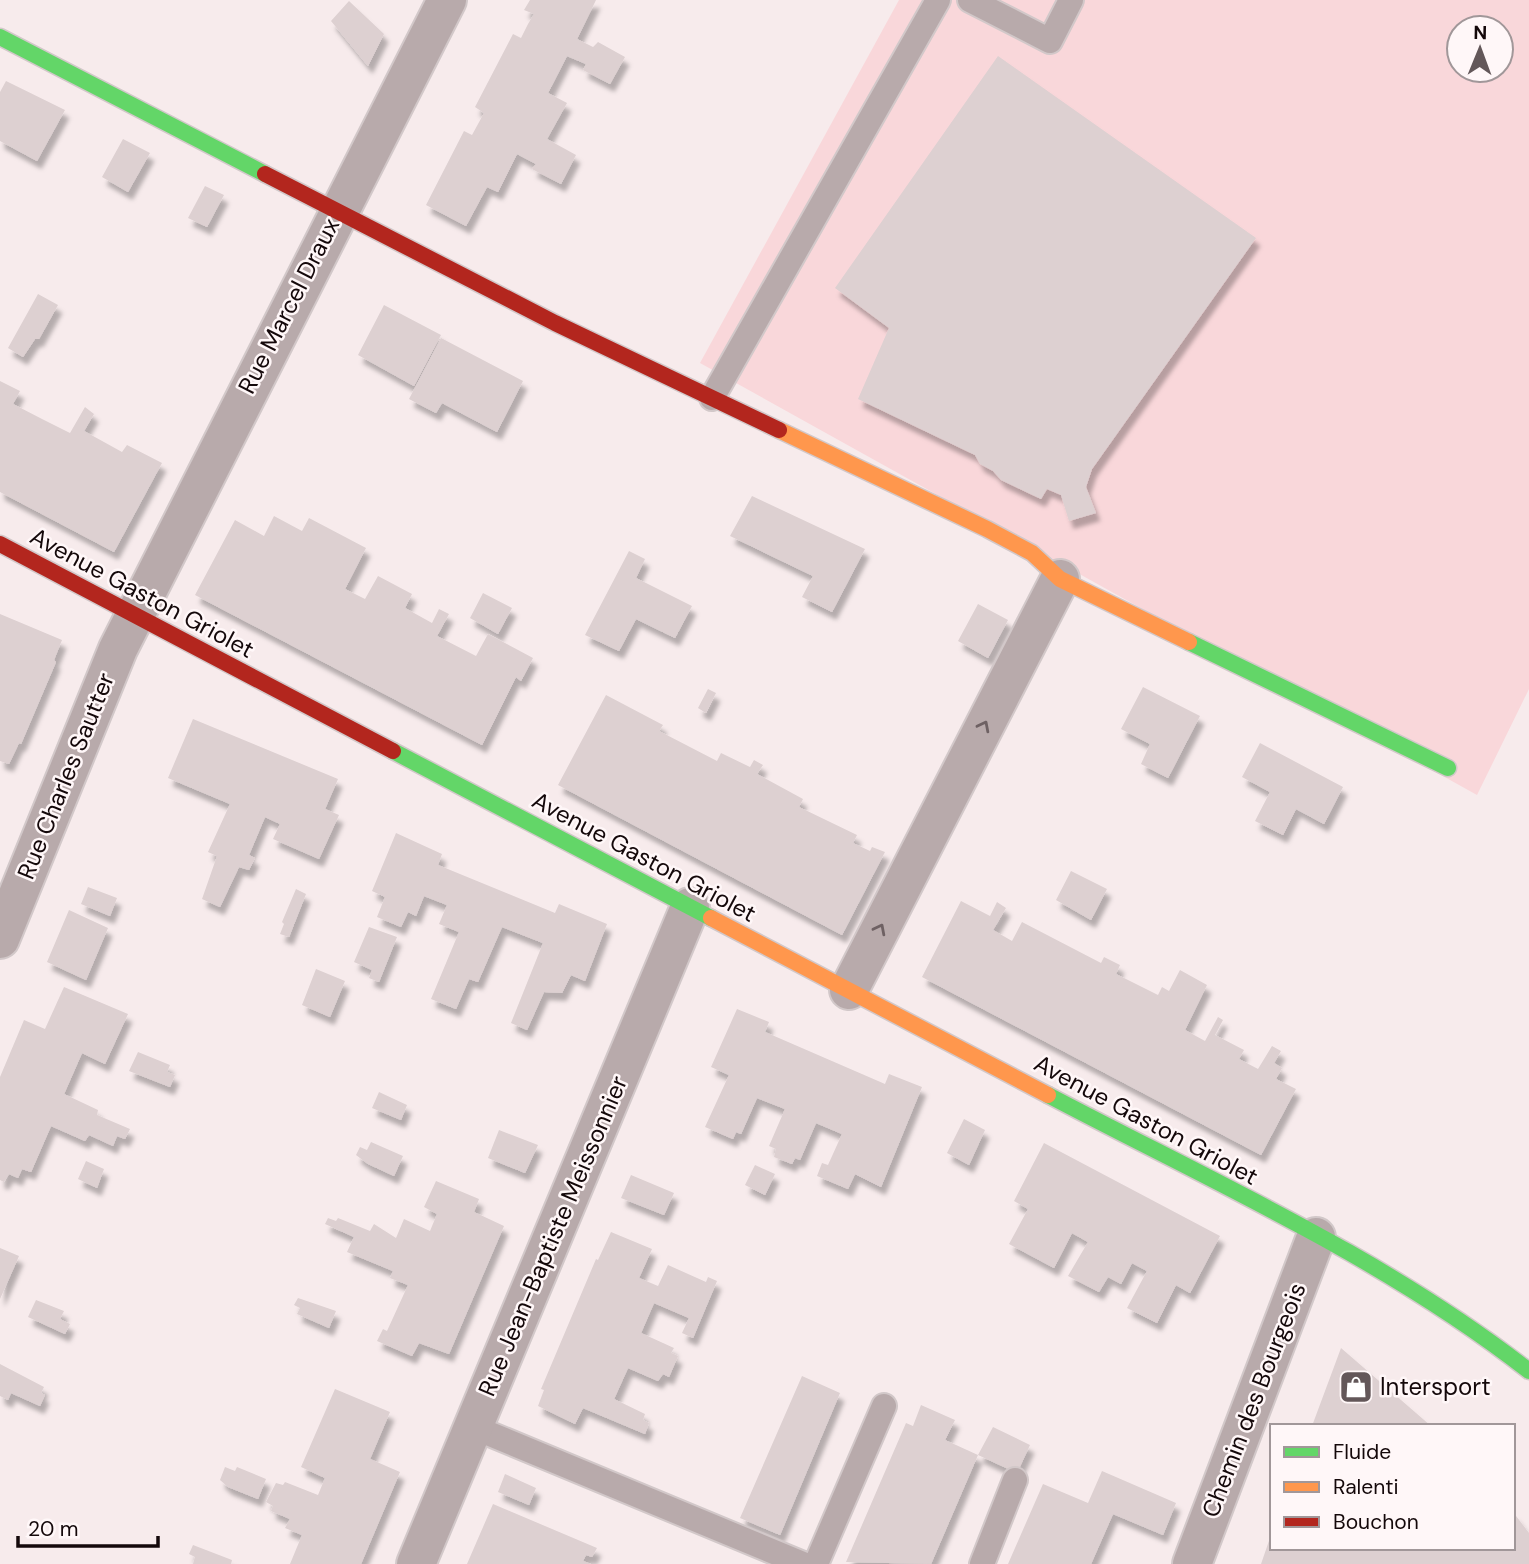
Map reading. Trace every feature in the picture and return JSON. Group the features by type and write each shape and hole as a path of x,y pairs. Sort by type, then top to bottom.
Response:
{"street":[{"name":"Rue Marcel Draux","path":"135,615 337,211 447,0"},
{"path":"0,37 555,323 1015,543 1032,553 1060,579 1448,768"},
{"name":"Avenue Gaston Griolet","path":"0,544 1268,1209 1441,1304 1529,1371"},
{"path":"849,989 1060,579"},
{"name":"Rue Charles Sautter","path":"0,939 117,649 135,615"},
{"name":"Rue Jean-Baptiste Meissonnier","path":"416,1564 690,907"},
{"name":"Chemin des Bourgeois","path":"1192,1564 1317,1237"}],"lane":[{"path":"712,398 938,0"},
{"path":"970,0 1050,41 1071,0"},
{"path":"816,1564 884,1406"},
{"path":"473,1427 803,1564"},
{"path":"982,1564 1015,1480"}],"shaded area":[{"path":"899,0 1529,0 1529,689 1477,795 700,363"}],"building":[{"path":"530,0 596,0 577,39 593,47 598,42 625,57 610,84 583,70 586,64 567,56 548,93 567,103 547,139 576,155 561,184 532,169 536,164 517,154 498,192 487,187 466,226 426,205 464,131 472,135 484,113 475,107 513,34 521,38 534,14 524,10"},
{"path":"349,1 384,34 368,66 331,21"},
{"path":"998,56 1256,238 1092,469 1086,487 1096,513 1069,521 1061,495 1047,489 1041,499 1001,480 993,471 980,464 975,455 858,399 889,328 835,288"},
{"path":"6,81 65,110 37,161 0,141 0,92"},
{"path":"123,139 150,153 128,192 102,177"},
{"path":"205,186 224,195 207,227 188,218"},
{"path":"38,294 58,305 39,339 35,339 23,357 8,348"},
{"path":"384,305 441,335 414,386 358,355"},
{"path":"441,338 523,381 497,432 442,403 436,413 409,399"},
{"path":"0,381 20,391 13,404 70,433 85,407 94,414 84,431 122,452 127,445 162,463 114,552 0,492"},
{"path":"752,496 865,549 832,612 802,597 813,576 730,536"},
{"path":"274,516 302,531 309,518 366,548 345,589 365,599 378,576 412,594 405,608 432,623 439,609 449,614 437,636 476,656 488,634 533,658 521,681 516,677 482,745 195,595 235,520 264,536"},
{"path":"629,551 645,559 636,578 692,606 675,638 636,619 619,651 585,635"},
{"path":"483,593 512,608 498,634 470,618"},
{"path":"978,604 1008,620 988,658 958,641"},
{"path":"0,614 62,640 54,660 56,662 21,744 19,743 9,764 0,761"},
{"path":"1143,687 1200,716 1168,778 1141,764 1150,744 1121,729"},
{"path":"708,689 716,693 706,713 698,708"},
{"path":"606,695 663,725 659,731 717,761 721,753 750,767 754,760 763,765 757,774 803,799 799,807 857,835 853,843 870,851 872,847 885,852 842,935 558,785"},
{"path":"193,719 338,779 325,809 339,815 319,859 273,839 280,824 265,817 249,855 255,858 249,870 239,867 220,907 202,899 217,856 208,852 230,804 168,778"},
{"path":"1260,743 1343,787 1324,824 1296,809 1283,835 1255,821 1270,792 1242,777"},
{"path":"396,833 442,854 438,865 555,913 559,904 607,924 585,981 571,975 562,993 544,992 527,1030 511,1023 543,943 502,927 478,982 469,979 456,1009 431,999 459,932 439,924 447,905 424,896 416,916 408,912 401,927 377,917 385,897 372,891"},
{"path":"1071,871 1107,889 1091,920 1056,900"},
{"path":"88,887 117,898 110,916 81,904"},
{"path":"296,889 306,894 289,937 280,934 284,924 282,922"},
{"path":"961,901 990,916 997,902 1006,908 993,930 1012,941 1022,922 1101,963 1104,957 1120,965 1116,974 1158,995 1162,987 1169,991 1180,970 1207,985 1185,1030 1205,1041 1218,1017 1223,1020 1215,1035 1244,1050 1239,1059 1258,1069 1272,1046 1281,1051 1274,1063 1282,1068 1276,1079 1296,1089 1261,1155 922,977"},
{"path":"69,910 108,928 86,980 47,962"},
{"path":"369,927 397,937 379,982 369,978 372,970 354,962"},
{"path":"316,969 345,981 330,1017 302,1005"},
{"path":"64,987 128,1014 105,1064 82,1053 64,1094 98,1110 97,1115 130,1129 125,1139 117,1136 113,1146 89,1135 85,1141 51,1126 31,1172 22,1169 18,1178 9,1174 4,1182 0,1180 0,1077 24,1020 45,1029"},
{"path":"737,1009 769,1022 765,1032 885,1084 889,1074 922,1087 881,1187 855,1174 848,1189 817,1176 822,1163 828,1165 842,1134 816,1123 800,1160 795,1158 792,1164 774,1157 776,1149 769,1146 785,1109 757,1098 741,1134 736,1132 733,1139 705,1127 729,1075 711,1067"},
{"path":"138,1052 170,1065 167,1072 175,1075 170,1087 129,1071"},
{"path":"379,1092 407,1105 401,1120 372,1108"},
{"path":"964,1119 985,1130 969,1165 947,1153"},
{"path":"499,1130 538,1145 525,1173 488,1158"},
{"path":"371,1142 403,1156 394,1176 356,1155 360,1147 367,1150"},
{"path":"1044,1143 1220,1236 1190,1293 1176,1285 1157,1323 1127,1308 1147,1271 1132,1263 1121,1284 1108,1277 1099,1292 1068,1276 1088,1242 1072,1233 1054,1268 1009,1244 1028,1209 1014,1201"},
{"path":"86,1161 104,1169 97,1188 78,1179"},
{"path":"755,1165 775,1174 765,1195 745,1185"},
{"path":"631,1175 674,1193 664,1215 621,1198"},
{"path":"436,1181 479,1199 474,1212 504,1226 449,1354 419,1343 412,1356 377,1341 383,1329 387,1331 408,1285 390,1278 393,1271 347,1252 354,1237 325,1224 328,1218 336,1221 338,1218 370,1231 374,1224 396,1238 404,1219 430,1231 437,1214 424,1207"},
{"path":"611,1232 652,1249 639,1278 658,1286 668,1265 706,1282 708,1277 717,1281 693,1338 682,1333 689,1318 654,1303 641,1333 674,1348 671,1353 678,1356 669,1377 663,1374 658,1381 628,1368 614,1399 645,1414 643,1420 649,1423 645,1434 583,1408 575,1424 538,1406 544,1390 541,1389 596,1259 598,1260"},
{"path":"0,1248 19,1256 0,1299"},
{"path":"298,1298 336,1311 329,1328 297,1314 300,1308 294,1305"},
{"path":"36,1300 64,1311 60,1319 70,1324 65,1334 28,1317"},
{"name":"Intersport","path":"1341,1348 1429,1424 1313,1424"},
{"path":"0,1364 44,1387 41,1393 45,1395 40,1406 11,1393 8,1400 0,1396"},
{"path":"802,1376 840,1393 780,1535 740,1518"},
{"path":"335,1389 390,1412 370,1459 400,1472 361,1564 290,1564 302,1535 285,1528 290,1519 271,1511 273,1506 266,1502 276,1483 283,1485 285,1482 318,1495 325,1478 301,1467"},
{"path":"921,1405 955,1420 945,1440 978,1455 931,1564 846,1562 906,1423 913,1426"},
{"path":"993,1427 1030,1445 1017,1473 978,1455"},
{"path":"225,1467 235,1471 237,1467 266,1479 258,1499 228,1487 220,1480"},
{"path":"1102,1471 1176,1503 1163,1535 1113,1514 1091,1564 1008,1564 1043,1484 1088,1503"},
{"path":"505,1474 536,1488 529,1505 498,1492"},
{"path":"493,1504 597,1548 592,1557 586,1555 583,1561 591,1564 467,1564"},
{"path":"1515,1515 1529,1533 1529,1564 1261,1564 1270,1538 1270,1550 1515,1550"},
{"path":"193,1545 232,1560 231,1564 193,1564 195,1557 189,1554"}],"traffic: fast":[{"path":"0,37 265,174"},
{"path":"1189,642 1448,768"},
{"path":"393,751 711,918"},
{"path":"1048,1095 1356,1256 1473,1330 1529,1371"}],"traffic: slow":[{"path":"779,430 987,529 1032,553 1060,579 1189,642"},
{"path":"711,918 1048,1095"}],"traffic: jam":[{"path":"265,174 555,323 779,430"},
{"path":"0,544 393,751"}],"place":[{"name":"Intersport","path":"1356,1387"}]}
